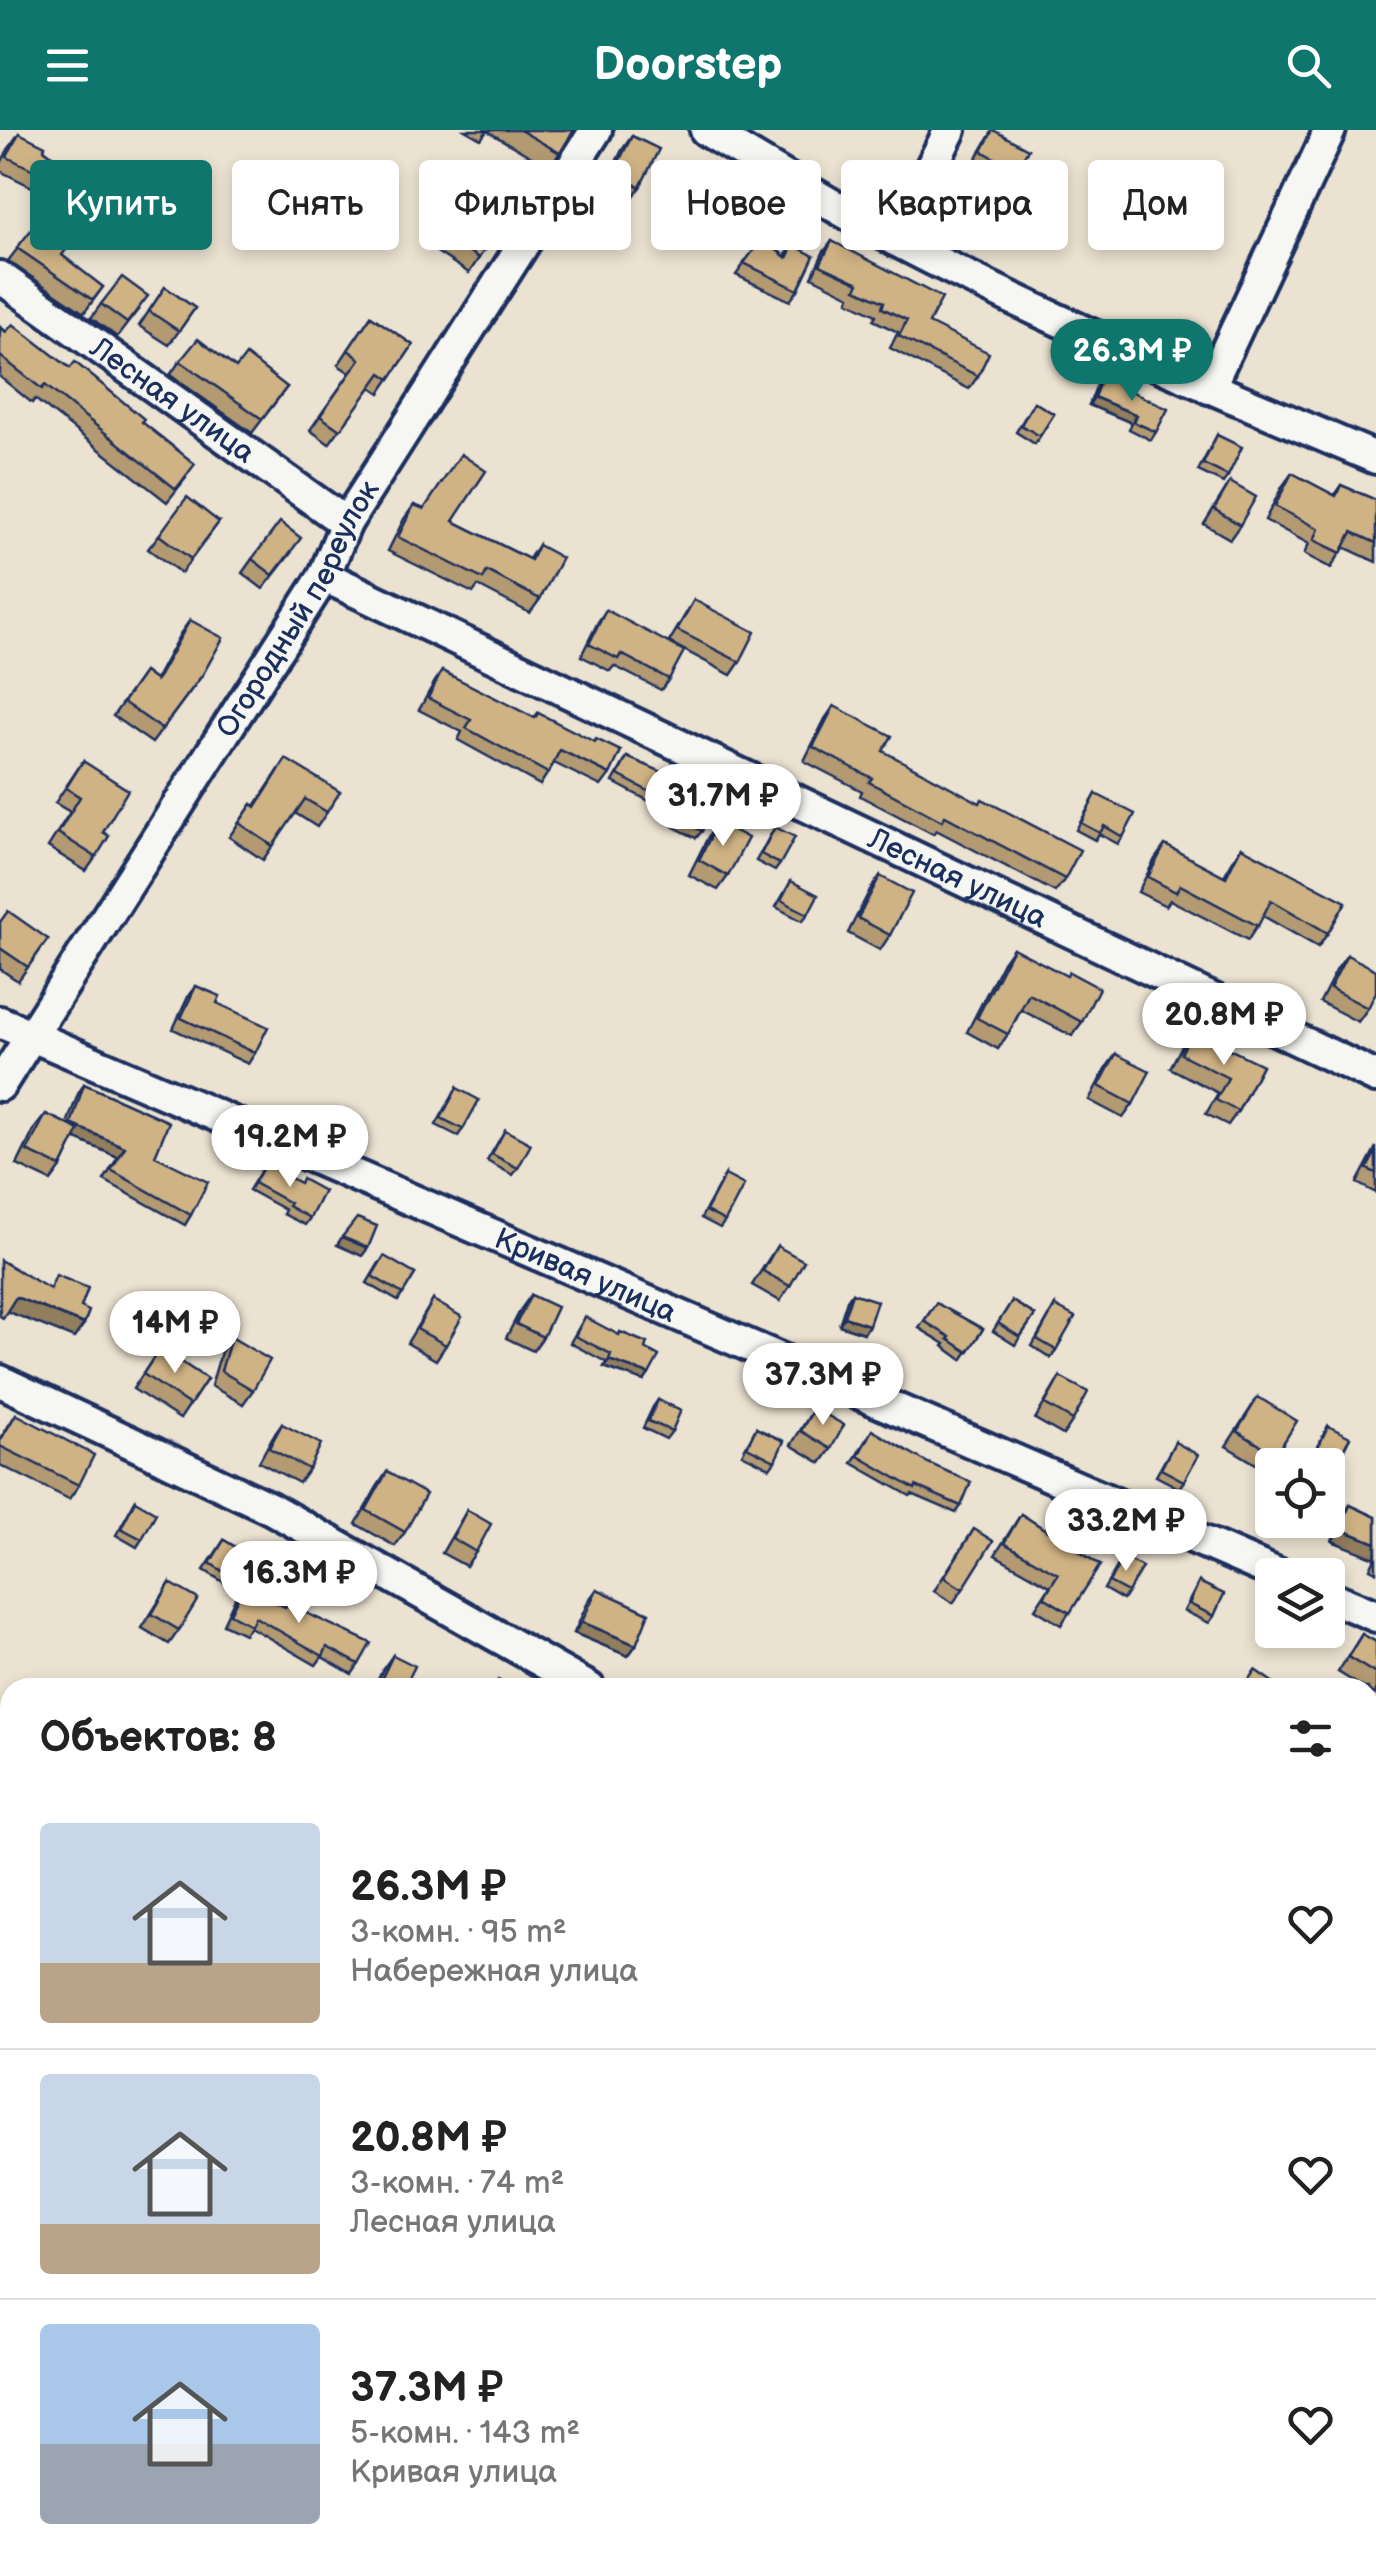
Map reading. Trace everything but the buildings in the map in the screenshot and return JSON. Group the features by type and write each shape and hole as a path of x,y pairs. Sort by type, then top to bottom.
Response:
{"street":[{"name":"Огородный переулок","path":"0,1086 324,576 346,524 596,130"},
{"path":"706,130 841,209"},
{"path":"935,160 950,130"},
{"path":"1209,388 1330,130"},
{"path":"916,250 1209,388 1376,458"},
{"name":"Лесная улица","path":"0,277 346,524"},
{"name":"Лесная улица","path":"324,576 1376,1077"},
{"name":"Кривая улица","path":"0,1022 1255,1564"},
{"path":"0,1381 270,1508 571,1678"},
{"path":"1345,1603 1376,1616"}]}
